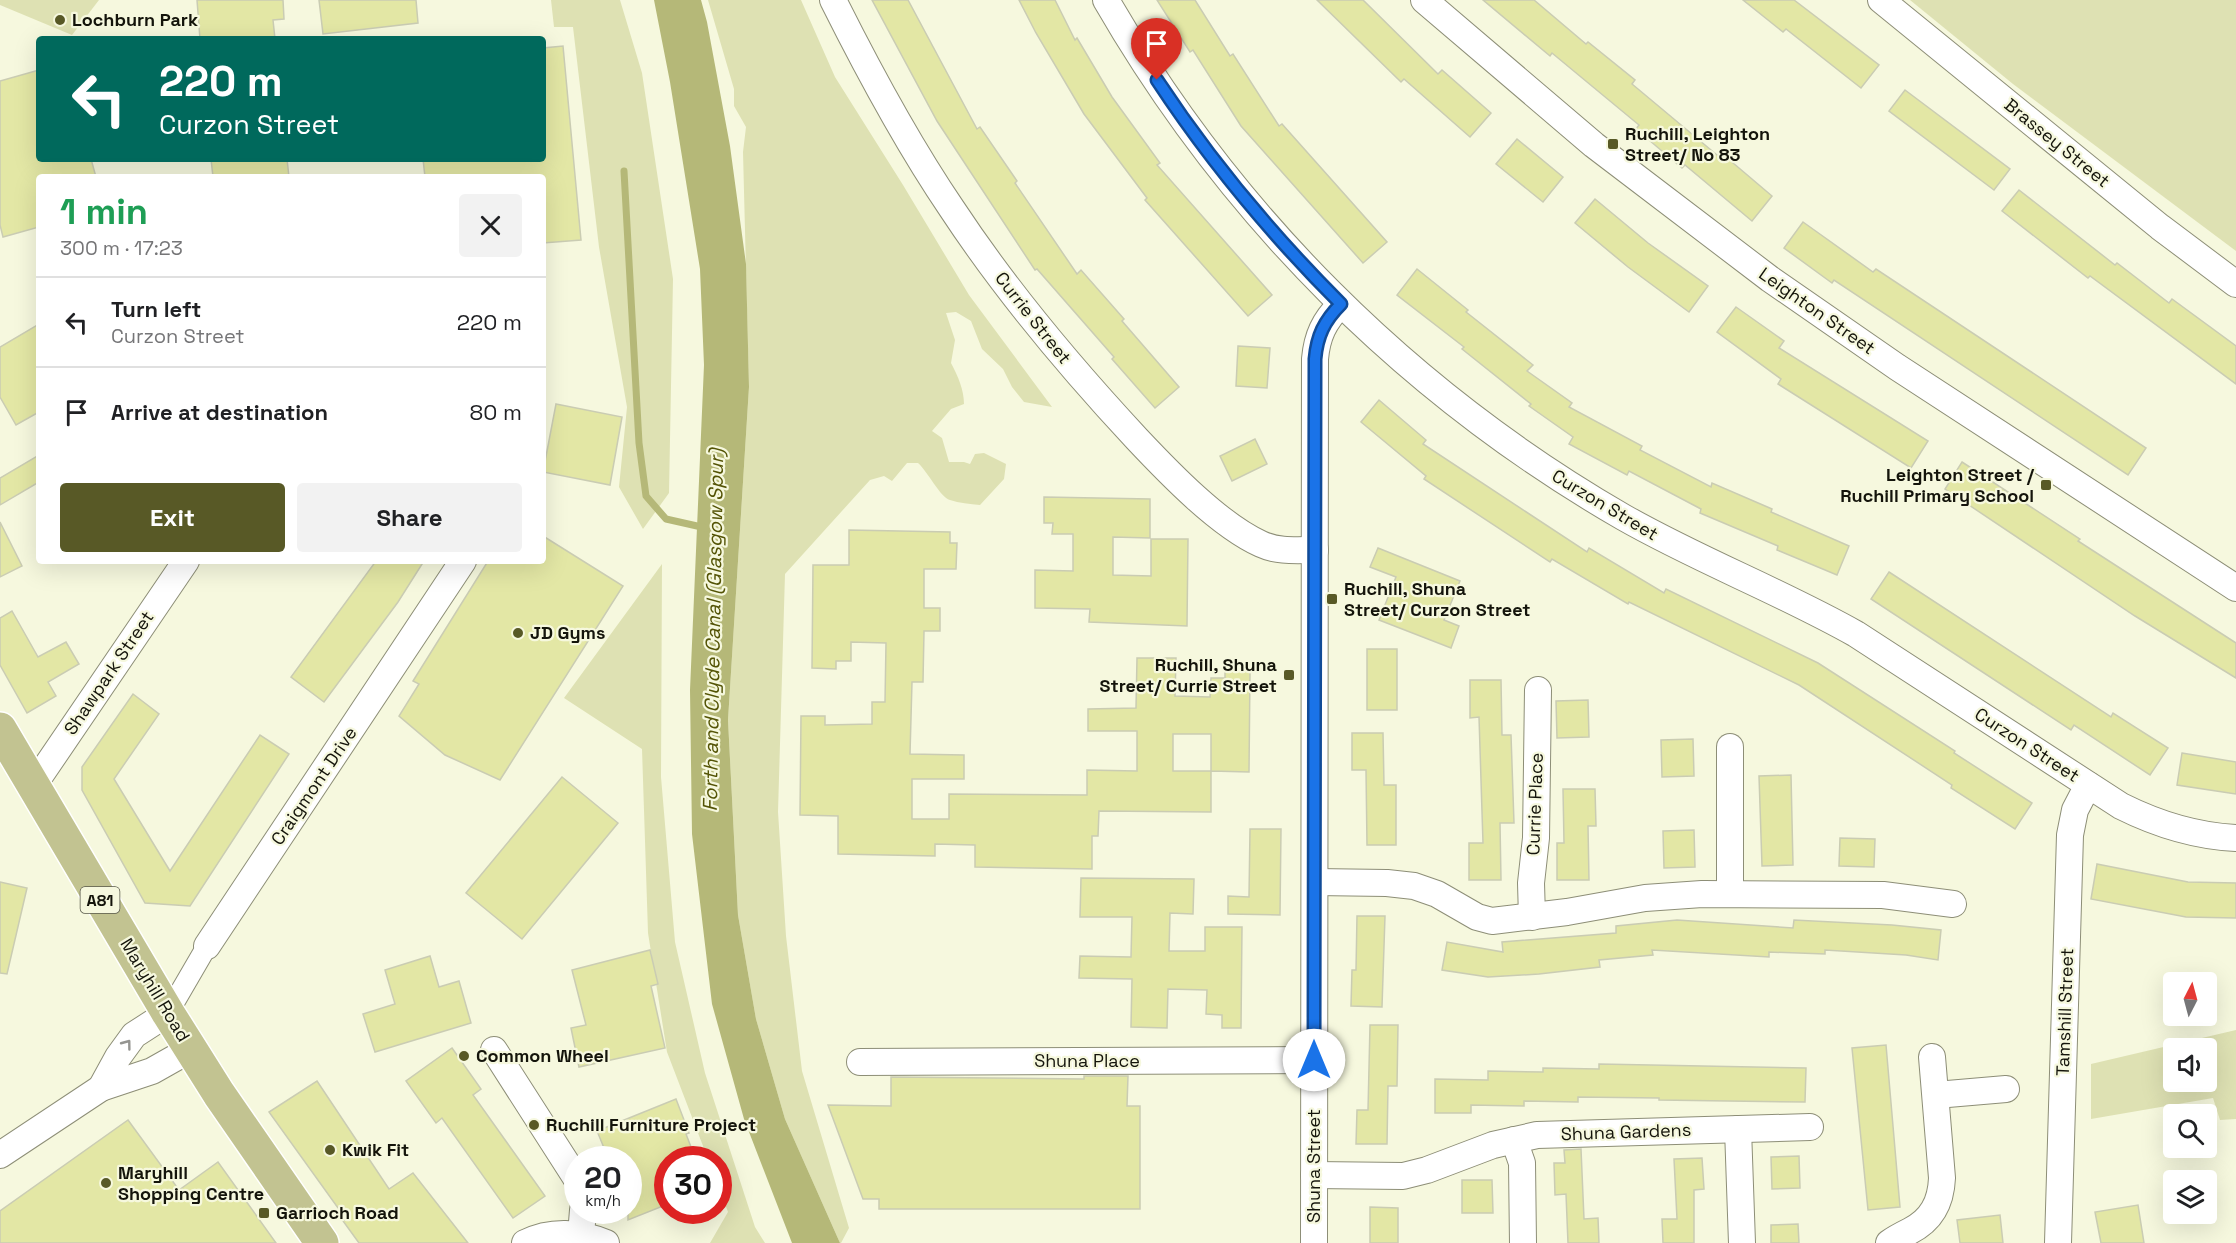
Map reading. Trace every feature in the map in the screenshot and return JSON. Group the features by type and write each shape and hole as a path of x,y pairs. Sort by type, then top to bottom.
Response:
{"main road":[{"name":"Maryhill Road","path":"0,729 168,1013 224,1102 322,1243"}],"street":[{"name":"Currie Street","path":"833,0 891,110 951,209 1005,284 1087,386 1173,476 1229,524 1260,544 1270,547 1315,550"},
{"name":"Curzon Street","path":"1106,0 1177,110 1217,166 1276,236 1341,304 1471,418 1527,458 1621,516 1685,551 1814,610 1856,634 2121,806 2148,819 2192,832 2236,838"},
{"name":"Leighton Street","path":"1424,0 1603,152 1770,279 1897,368 2236,588"},
{"name":"Brassey Street","path":"1881,0 2160,227 2236,285"},
{"name":"Shuna Street","path":"1314,1243 1316,346 1325,323 1341,304"},
{"name":"Shawpark Street","path":"33,786 184,564"},
{"name":"Craigmont Drive","path":"168,1013 207,946 461,564"},
{"name":"Currie Place","path":"1532,917 1531,877 1536,838 1538,690"},
{"path":"1730,747 1730,893"},
{"name":"Tamshill Street","path":"2058,1243 2070,835 2075,810 2088,785"},
{"path":"1314,882 1387,883 1414,886 1437,894 1485,920 1504,921 1645,898 1730,893 1883,895 1953,904"},
{"path":"101,1088 118,1057 134,1035 168,1013"},
{"path":"0,1155 101,1088 152,1071 192,1049"},
{"path":"494,1050 564,1159"},
{"path":"1889,1243 1925,1222 1938,1202 1942,1178 1932,1057"},
{"name":"Shuna Place","path":"860,1062 1314,1060"},
{"path":"1936,1095 2006,1089"},
{"name":"Shuna Gardens","path":"1314,1175 1390,1177 1409,1175 1482,1149 1536,1135 1810,1127"},
{"path":"1738,1129 1742,1243"},
{"path":"1514,1140 1522,1163 1523,1243"},
{"path":"525,1243 579,1224"},
{"path":"583,1224 606,1243"}],"shaded area":[{"name":"Lochburn Park","path":"0,0 99,0 72,35 0,5"},
{"path":"551,0 620,0 642,73 673,279 669,493 643,529 619,487 627,407 599,247 573,27 554,27"},
{"path":"708,0 801,0 835,77 969,295 1052,407 1024,402 1012,387 1003,369 982,349 971,321 956,312 946,313 955,340 951,363 960,383 964,404 951,409 932,431 942,438 949,462 970,464 975,454 984,453 1006,464 1004,479 980,505 961,503 946,498 918,463 907,463 892,481 884,476 870,480 785,574 778,812 786,936 802,1071 849,1228 841,1243 785,1119 756,1019 738,915 728,720 749,387 743,152 746,127 734,106 734,89"},
{"path":"1910,0 2236,0 2236,251 2013,84"},
{"path":"662,564 661,777 675,942 705,1073 729,1146 703,1146 667,1052 648,933 642,749 564,698"},
{"path":"2236,1030 2236,1119 2220,1120 2217,1104 2213,1098 2178,1104 2163,1104 2163,1107 2091,1119 2091,1064 2163,1047 2163,1092 2217,1092 2217,1038 2202,1038"},
{"path":"732,1156 755,1227 765,1243 710,1243 721,1224 732,1224"}],"water":[{"name":"Forth and Clyde Canal (Glasgow Spur)","path":"654,0 701,0 730,146 746,264 749,387 728,720 738,915 756,1019 785,1119 840,1243 792,1243 744,1119 712,1004 692,834 690,690 704,365 700,269 670,82"}],"building":[{"path":"197,0 283,0 284,19 273,20 275,36 200,36"},
{"path":"319,0 416,0 418,23 323,34"},
{"path":"872,0 908,0 977,129 980,127 1077,274 1081,270 1179,387 1155,408 1112,359 1114,357 1037,269 1035,270 937,121"},
{"path":"1019,0 1055,0 1075,40 1077,38 1112,97 1160,163 1157,165 1272,295 1248,316 1145,200 1147,198 1084,114"},
{"path":"1157,0 1195,0 1230,56 1233,54 1279,126 1282,124 1387,242 1363,263 1241,126 1193,50 1190,52"},
{"path":"1317,0 1363,0 1438,74 1442,70 1491,113 1470,137 1404,79 1401,82"},
{"path":"1483,0 1534,0 1586,44 1588,42 1635,80 1632,84 1723,160 1726,157 1772,196 1752,221 1685,165 1682,168 1636,129 1639,125 1552,53 1550,56"},
{"path":"1743,0 1794,0 1879,65 1861,88 1786,29 1783,32"},
{"path":"563,46 581,240 546,243 546,174 425,174 423,162 546,162 546,48"},
{"path":"36,71 36,162 92,162 95,174 36,174 36,228 3,237 0,225 0,81"},
{"path":"1905,90 2010,169 1994,190 1889,111"},
{"path":"1517,139 1563,177 1543,202 1496,164"},
{"path":"211,162 287,162 289,174 213,174"},
{"path":"2019,190 2115,265 2117,263 2169,303 2172,299 2236,346 2236,384 2090,276 2088,278 2002,211"},
{"path":"1595,199 1648,243 1708,286 1689,312 1628,267 1575,223"},
{"path":"1803,222 1873,272 1876,269 2146,448 2128,475 1834,280 1832,283 1784,248"},
{"path":"1417,269 1468,310 1466,312 1533,365 1527,371 1572,403 1569,407 1642,446 1640,450 1711,487 1712,483 1849,546 1837,575 1777,550 1778,546 1700,513 1701,509 1629,471 1627,475 1569,444 1573,437 1529,406 1531,404 1462,349 1464,347 1397,295"},
{"path":"1736,307 1784,341 1779,348 1928,441 1911,468 1778,384 1781,379 1717,332"},
{"path":"36,326 36,414 16,425 0,397 0,347"},
{"path":"1238,346 1270,348 1267,388 1236,386"},
{"path":"1379,400 1426,440 1423,444 1587,552 1589,548 1664,593 1666,589 1818,663 2032,803 2015,829 1799,685 1629,602 1628,604 1552,559 1550,562 1424,479 1426,476 1361,422"},
{"path":"556,404 622,417 610,485 546,473 546,456"},
{"path":"1255,439 1267,464 1232,481 1220,456"},
{"path":"36,457 36,484 0,505 0,478"},
{"path":"1962,462 2080,539 2078,541 2236,643 2236,678 2135,616 1945,489"},
{"path":"1044,497 1150,499 1150,538 1113,537 1113,575 1151,576 1151,539 1188,539 1187,626 1089,622 1090,609 1035,608 1035,570 1073,571 1073,534 1052,534 1053,523 1044,523"},
{"path":"0,522 22,566 0,577"},
{"path":"849,530 950,532 950,543 957,543 956,569 924,569 924,608 940,608 940,631 924,631 923,682 912,682 910,754 964,755 964,779 912,779 912,819 949,819 949,794 1087,795 1087,770 1137,771 1137,731 1088,731 1088,709 1136,708 1137,658 1176,658 1175,696 1210,697 1211,678 1225,678 1225,670 1250,671 1249,772 1211,771 1211,812 1099,811 1098,836 1092,836 1092,869 975,867 975,845 935,844 935,856 838,854 838,816 800,815 801,716 825,716 825,725 872,724 872,702 885,702 886,643 851,642 851,661 836,661 836,669 812,668 813,565 849,565","holes":["1173,734 1211,734 1211,771 1173,771"]},
{"name":"JD Gyms","path":"546,538 623,586 500,780 445,755 399,716 419,684 413,681 486,564 546,564"},
{"path":"1378,548 1460,581 1444,620 1459,626 1451,648 1379,620 1396,577 1370,567"},
{"path":"374,564 422,564 398,602 324,702 291,677"},
{"path":"1889,572 2111,717 2113,713 2168,748 2150,775 2074,725 2071,730 1871,599"},
{"path":"12,611 38,657 66,642 79,664 48,682 56,696 27,713 0,665 0,618"},
{"path":"1367,649 1397,649 1397,710 1367,710"},
{"path":"1470,680 1501,680 1502,735 1511,735 1514,823 1500,823 1501,880 1469,880 1469,843 1483,843 1479,717 1470,718"},
{"path":"133,694 159,714 114,779 170,871 260,735 289,754 190,906 145,903 82,790 82,767"},
{"path":"1588,700 1589,737 1557,738 1556,701"},
{"path":"1352,733 1383,733 1384,785 1396,785 1396,845 1367,845 1366,770 1352,770"},
{"path":"1693,739 1694,776 1662,777 1661,740"},
{"path":"2182,753 2236,762 2236,794 2177,785"},
{"path":"1791,775 1793,865 1762,866 1759,776"},
{"path":"562,777 618,823 522,939 466,893"},
{"path":"1563,789 1595,789 1596,826 1588,826 1589,880 1557,880 1557,843 1564,843"},
{"path":"1250,829 1281,829 1280,915 1228,914 1228,896 1249,897"},
{"path":"1694,830 1695,867 1664,868 1663,831"},
{"path":"1840,838 1875,839 1874,867 1839,866"},
{"path":"2097,864 2188,882 2236,883 2236,918 2186,917 2091,899"},
{"path":"1081,878 1194,879 1193,914 1170,913 1169,951 1205,951 1205,927 1242,927 1241,1028 1222,1028 1222,1015 1206,1014 1207,990 1168,989 1167,1028 1131,1027 1132,979 1079,978 1080,956 1131,957 1132,917 1080,917"},
{"path":"0,882 27,888 7,974 0,973"},
{"path":"1357,916 1385,916 1382,1007 1351,1006 1352,970 1356,970"},
{"path":"1677,920 1793,928 1794,920 1941,930 1938,960 1906,955 1825,950 1825,954 1769,952 1769,957 1652,950 1653,955 1599,960 1600,967 1539,974 1488,977 1442,970 1447,942 1503,952 1502,942 1616,933 1616,926"},
{"path":"650,950 658,984 651,986 665,1048 579,1067 571,1028 586,1025 572,970"},
{"path":"430,956 439,987 459,981 471,1023 375,1052 363,1014 395,1004 385,970"},
{"path":"1370,1025 1398,1025 1397,1086 1388,1086 1387,1144 1356,1144 1357,1110 1368,1110"},
{"path":"1886,1045 1900,1207 1868,1210 1852,1048"},
{"path":"452,1048 481,1089 473,1095 545,1196 513,1218 442,1118 436,1123 406,1081"},
{"path":"1599,1064 1806,1068 1805,1102 1578,1097 1578,1102 1524,1101 1524,1106 1471,1105 1471,1113 1435,1113 1435,1079 1488,1080 1488,1071 1543,1072 1543,1068 1599,1069"},
{"path":"1084,1076 1128,1076 1127,1106 1140,1106 1140,1209 879,1209 879,1199 863,1199 828,1105 891,1106 891,1077 1084,1079"},
{"path":"317,1081 389,1189 413,1173 468,1243 359,1243 343,1221 346,1219 269,1112"},
{"path":"676,1099 689,1133 686,1134 691,1146 654,1146 654,1210 642,1214 642,1146 603,1146 597,1131"},
{"name":"Maryhill Shopping Centre","path":"128,1120 179,1190 218,1162 276,1243 0,1243 0,1211"},
{"path":"1581,1149 1584,1219 1598,1218 1599,1243 1568,1243 1566,1194 1555,1195 1554,1163 1565,1163 1564,1150"},
{"path":"1799,1156 1800,1188 1772,1189 1771,1157"},
{"path":"1702,1158 1704,1189 1694,1190 1694,1243 1663,1243 1662,1219 1677,1219 1674,1159"},
{"path":"1462,1180 1492,1180 1493,1213 1462,1213"},
{"path":"2138,1205 2144,1243 2101,1243 2095,1212"},
{"path":"1370,1207 1398,1208 1398,1243 1370,1243"},
{"path":"2000,1215 2003,1243 1960,1243 1957,1220"},
{"path":"1798,1224 1799,1243 1771,1243 1771,1225"}],"waterway":[{"name":"Forth and Clyde Canal (Glasgow Spur)","path":"624,171 639,443 646,496 666,519 706,528"}],"place":[{"name":"Lochburn Park","path":"60,20"},
{"name":"Ruchill, Leighton Street/ No 83","path":"1613,144"},
{"name":"Leighton Street / Ruchill Primary School","path":"2046,485"},
{"name":"Ruchill, Shuna Street/ Curzon Street","path":"1332,599"},
{"name":"JD Gyms","path":"518,633"},
{"name":"Ruchill, Shuna Street/ Currie Street","path":"1289,675"},
{"name":"Common Wheel","path":"464,1056"},
{"name":"Ruchill Furniture Project","path":"534,1125"},
{"name":"Kwik Fit","path":"330,1150"},
{"name":"Maryhill Shopping Centre","path":"106,1183"},
{"name":"Garrioch Road","path":"264,1213"}],"route":[{"path":"1157,80 1233,187 1293,255 1341,304 1320,331 1315,359 1314,1060"}]}
